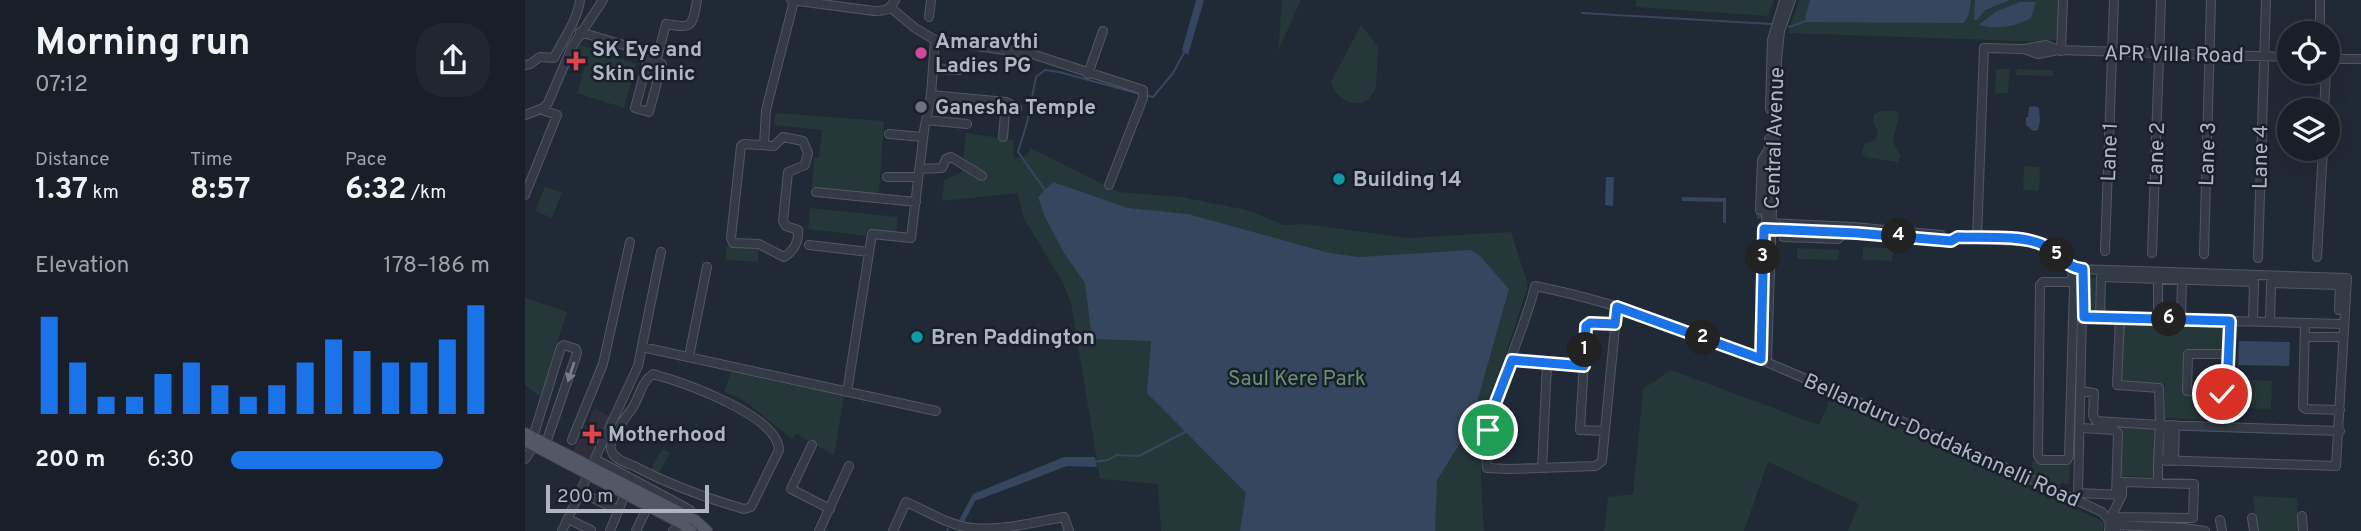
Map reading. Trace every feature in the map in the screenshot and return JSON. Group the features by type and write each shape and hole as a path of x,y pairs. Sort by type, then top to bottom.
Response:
{"main road":[{"path":"529,439 591,467"},
{"path":"529,439 546,443 626,485 648,506 706,531"},
{"path":"626,485 638,485 690,525"}],"street":[{"path":"525,65 540,57 554,58 571,23 578,17 580,0"},
{"path":"525,115 543,108 548,103 572,47 603,0"},
{"path":"656,62 666,24 689,26 693,22 697,0"},
{"path":"764,142 766,110 792,0 833,3 874,11 885,11 893,4 915,28 935,40 1032,54 1144,94 1109,185"},
{"path":"929,17 931,0"},
{"name":"Central Avenue","path":"1764,361 1772,40 1784,0"},
{"name":"Central Avenue","path":"1768,226 1778,41 1791,0"},
{"path":"2060,50 2063,0"},
{"path":"2112,52 2114,0"},
{"path":"2159,55 2161,0"},
{"path":"2209,54 2211,0"},
{"name":"Lane 4","path":"2258,258 2266,0"},
{"path":"2320,0 2320,21"},
{"path":"571,23 582,30 637,50"},
{"path":"1087,74 1103,31"},
{"path":"847,392 872,234 911,238 923,137 931,95 935,40"},
{"name":"APR Villa Road","path":"1977,238 1984,48 2024,49 2038,54 2060,50 2277,57"},
{"name":"Lane 1","path":"2105,251 2112,52"},
{"name":"Lane 3","path":"2204,254 2209,54"},
{"name":"Lane 2","path":"2152,253 2159,55"},
{"path":"2340,58 2361,59"},
{"path":"648,60 656,62 662,64 649,112 635,108 648,60"},
{"path":"933,69 958,70"},
{"path":"931,95 1006,102 1017,108"},
{"path":"1003,137 1006,102"},
{"path":"525,195 557,115 543,108"},
{"path":"926,120 967,124"},
{"path":"890,134 923,137"},
{"path":"783,137 796,138 803,141 808,153 805,164 788,172 783,221 786,226 799,230 799,236 797,243 784,257 759,244 733,243 731,238 741,146 764,142 774,146 783,137"},
{"path":"1760,210 1762,160 1769,150"},
{"path":"887,177 942,168 946,159 951,157 982,176"},
{"path":"2318,257 2322,161"},
{"path":"816,192 916,202"},
{"path":"1768,226 1951,241 1954,238 1977,238 2036,242 2073,267 2083,269 2347,278 2341,324"},
{"path":"1784,237 1838,239 1850,231"},
{"path":"572,440 603,364 630,242"},
{"path":"809,246 869,252"},
{"path":"562,531 638,366 661,252"},
{"path":"689,356 707,267"},
{"path":"2073,267 2074,288 2068,458 2041,460 2038,456 2040,285 2043,282 2073,281"},
{"path":"2083,269 2078,493 2119,495"},
{"path":"2100,317 2101,277 2254,282 2253,321"},
{"path":"2158,279 2158,319"},
{"path":"2181,320 2182,280"},
{"path":"2166,461 2337,465 2343,337 2340,285 2271,283 2270,322"},
{"name":"Bellanduru-Doddakannelli Road","path":"1512,360 1528,316 1535,286 1617,307 1764,361 2102,512 2114,523"},
{"path":"1584,366 1512,360 1490,417 1486,465 1489,469 1600,464 1617,307"},
{"path":"2084,317 2341,324"},
{"path":"2120,318 2117,386 2159,388 2167,426 2166,461 2158,483"},
{"path":"2228,354 2188,354 2187,390 2225,393 2228,354 2230,321"},
{"path":"2305,323 2304,407 2340,410"},
{"path":"1605,431 1580,430 1584,366 1588,324 1615,324"},
{"path":"2305,337 2343,337"},
{"path":"525,460 529,439 539,419 561,347 564,345 576,349 577,353 546,443"},
{"path":"642,347 936,411"},
{"path":"1542,468 1547,364"},
{"path":"653,374 691,386 752,415 772,432 779,444 779,450 748,509 702,498 635,467 616,457 610,446 644,382 653,374"},
{"path":"2081,390 2094,393 2093,415 2096,421 2340,431"},
{"path":"539,419 554,425"},
{"path":"2166,461 2167,426"},
{"path":"2081,428 2114,430 2118,433 2119,495"},
{"path":"812,445 791,489 830,509"},
{"path":"819,531 849,466"},
{"path":"610,531 635,467"},
{"path":"638,485 645,472"},
{"path":"2122,482 2194,484 2193,518 2139,516 2114,523 2122,482"},
{"path":"580,492 617,509"},
{"path":"893,531 906,502 958,525 972,528 993,528 1064,517 1069,531"},
{"path":"636,531 648,506"},
{"path":"2102,512 2105,508 2114,523"},
{"path":"2139,516 2139,520 2171,522"},
{"path":"2302,516 2303,531"},
{"path":"2252,518 2253,531"},
{"path":"568,519 592,531"},
{"path":"2220,520 2222,531"},
{"path":"2114,523 2154,529 2205,531"},
{"path":"673,531 690,525"}],"shaded area":[{"name":"Motherhood","path":"595,408 611,417 589,459 573,451"}],"green space":[{"path":"1282,0 1301,0 1278,51"},
{"path":"1636,0 1774,0 1768,16 1636,7"},
{"path":"1799,0 2059,0 2056,39 2046,42 1788,33"},
{"path":"1361,25 1378,47 1376,88 1368,100 1356,103 1341,97 1331,82"},
{"path":"580,45 636,64 624,108 577,93 587,59 574,54"},
{"path":"1996,69 2010,69 2008,93 1995,93"},
{"path":"2017,69 2053,70 2053,76 2016,75"},
{"path":"1896,111 1899,114 1893,142 1901,157 1897,162 1865,157 1862,153 1864,144 1875,140 1878,133 1873,121 1874,115"},
{"path":"775,113 884,121 879,194 812,187 814,158 819,157 822,130 774,125"},
{"name":"Saul Kere Park","path":"966,133 1013,140 1014,159 1027,155 1030,148 1119,192 1181,197 1247,210 1284,225 1305,224 1408,238 1511,232 1528,285 1482,432 1484,531 1161,531 1158,484 1100,479 1071,303 1062,281 1023,217 1018,193 942,201 944,180 962,172"},
{"path":"2024,166 2040,167 2039,191 2023,190"},
{"path":"545,186 562,193 552,218 535,211"},
{"path":"810,208 898,217 896,233 867,230 866,236 808,229"},
{"path":"726,246 759,248 758,262 726,260"},
{"path":"1863,247 1893,248 1892,261 1863,260"},
{"path":"1797,248 1839,250 1839,260 1797,259"},
{"path":"2087,277 2096,278 2095,312 2086,311"},
{"path":"525,298 567,312 540,397 525,385"},
{"path":"2123,320 2227,325 2226,351 2184,349 2182,393 2231,396 2229,421 2164,418 2165,384 2120,382"},
{"path":"1671,370 1819,425 1831,396 2104,522 2103,531 1848,531 1859,504 1768,462 1744,531 1604,531 1608,497 1633,494 1643,389"},
{"path":"731,372 844,396 834,455 796,434 792,439 742,399 724,392"},
{"path":"2249,380 2272,381 2271,409 2248,408"},
{"path":"2120,426 2156,427 2155,477 2118,476"},
{"path":"662,449 670,453 659,473 651,469"},
{"path":"2032,461 2070,462 2069,484 2060,483 2059,488 2032,474"},
{"path":"2253,496 2297,498 2299,531 2257,531"}],"water":[{"path":"1196,0 1204,0 1188,55 1182,50"},
{"path":"1810,0 1971,0 1969,14 1964,23 1807,22 1805,18"},
{"path":"1975,0 2010,0 1985,10 1974,20"},
{"path":"2020,2 2036,2 2031,18 2005,27 1979,25 1995,12"},
{"path":"2029,107 2039,108 2040,121 2038,130 2033,131 2026,125 2026,117"},
{"path":"1606,177 1614,177 1613,206 1605,205"},
{"name":"Saul Kere Park","path":"1053,182 1128,208 1188,214 1329,253 1359,257 1471,250 1479,255 1509,289 1470,427 1437,480 1435,531 1240,531 1246,493 1147,393 1151,341 1092,339 1085,283 1064,253 1038,197"},
{"path":"1682,197 1726,198 1726,223 1723,223 1723,202 1682,201"},
{"path":"2239,341 2290,342 2289,366 2238,365"},
{"path":"1064,457 1095,457 1097,467 1067,466 975,501 964,522 959,520 973,494"}],"waterway":[{"path":"1582,13 1771,24"},
{"path":"1789,27 1806,21"},
{"path":"1145,95 1153,97 1173,73 1185,51"},
{"path":"1045,190 1018,152 1036,77 1045,70 1059,72 1140,94"},
{"path":"1094,462 1108,460 1117,455 1139,456 1185,432"}],"tunnel":[{"path":"1760,210 1766,230 1778,237 1784,237"}],"place":[{"name":"Amaravthi Ladies PG","path":"921,53"},
{"name":"SK Eye and Skin Clinic","path":"576,61"},
{"name":"Ganesha Temple","path":"921,107"},
{"name":"Building 14","path":"1339,179"},
{"name":"Bren Paddington","path":"917,337"},
{"name":"Motherhood","path":"592,434"}],"route":[{"path":"1488,430 1490,417 1512,360 1584,366 1586,326 1590,323 1615,324 1617,307 1761,359 1764,229 1951,241 1958,237 2028,240 2041,244 2070,266 2083,269 2084,317 2230,321 2227,390 2222,394"}]}
